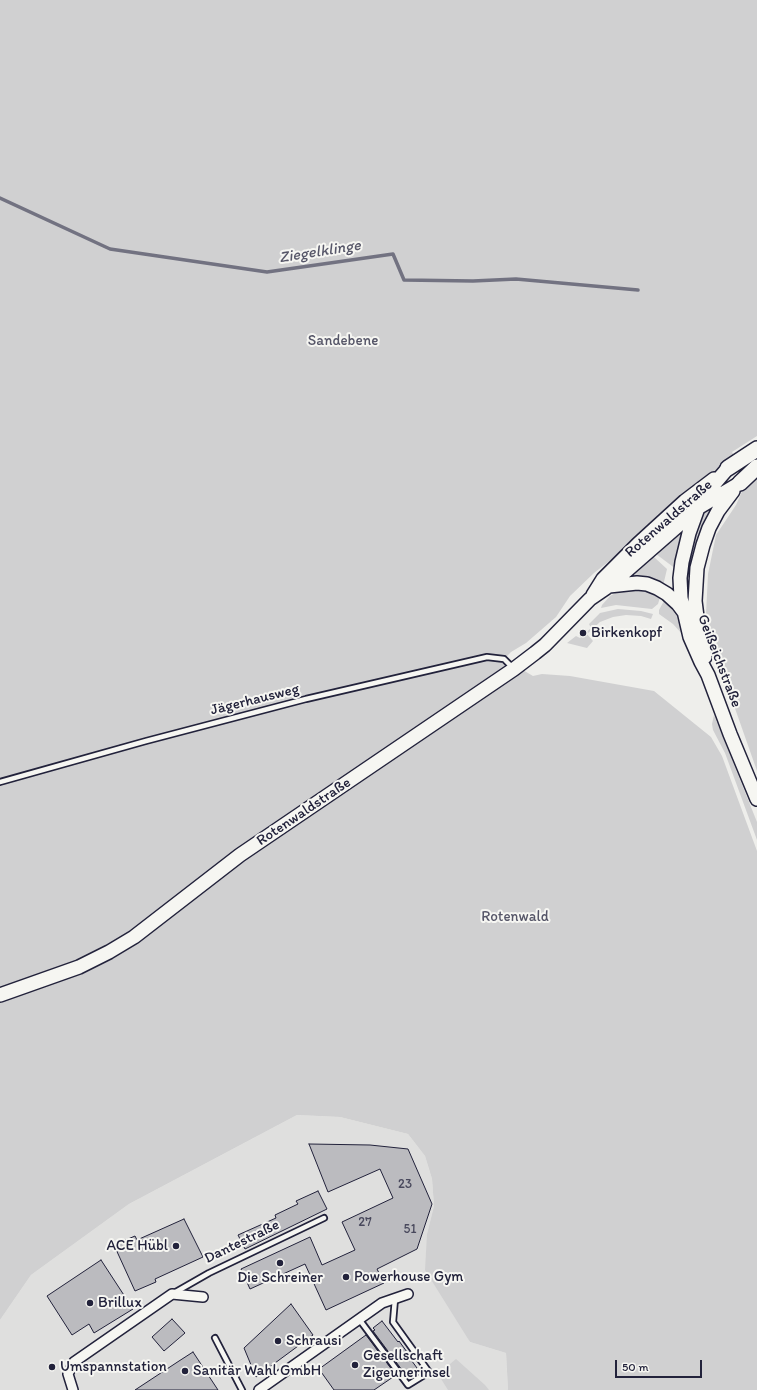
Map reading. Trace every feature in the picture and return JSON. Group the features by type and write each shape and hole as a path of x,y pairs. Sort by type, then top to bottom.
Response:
{"highway":[{"name":"Rotenwaldstraße","path":"728,468 757,449"},
{"name":"Rotenwaldstraße","path":"740,483 757,467"}],"main road":[{"name":"Geißeichstraße","path":"728,468 698,508 688,533 682,562 680,587 684,612 692,642 708,674 732,739 757,799"},
{"name":"Rotenwaldstraße","path":"590,600 603,579 640,542 685,500 728,468"},
{"name":"Rotenwaldstraße","path":"0,995 79,967 134,937 240,855 514,669 545,645 590,600 609,586 698,508 740,483"},
{"name":"Rotenwaldstraße","path":"708,674 696,613 695,589 697,568 703,545 712,522 728,496 740,483"},
{"path":"609,586 637,583 647,584 667,594 684,612"}],"street":[{"path":"172,1294 203,1297"},
{"name":"Dantestraße","path":"73,1390 68,1374 74,1362 172,1294"},
{"path":"259,1390 382,1303 408,1294"}],"lane":[{"name":"Jägerhausweg","path":"0,782 146,741 298,701 487,657 504,659 514,669"},
{"name":"Dantestraße","path":"172,1294 209,1273 324,1218"},
{"path":"359,1319 408,1385 429,1372 393,1322 394,1299"},
{"path":"215,1338 242,1390"}],"shaded area":[{"path":"297,1115 340,1117 408,1134 425,1156 432,1179 434,1206 427,1234 470,1342 506,1353 508,1390 0,1390 0,1320 31,1275 129,1204"}],"green space":[{"path":"0,0 757,0 757,436 732,452 734,456 678,501 641,537 638,535 617,555 594,573 570,596 556,617 526,643 511,652 504,659 533,676 542,674 570,676 654,691 711,737 722,756 757,851 757,1390 508,1390 506,1353 470,1342 425,1270 427,1234 434,1206 432,1179 425,1156 408,1134 340,1117 297,1115 129,1204 31,1275 0,1320"},
{"path":"757,475 757,771 711,640 706,614 708,574 716,535 736,505 743,489"},
{"path":"713,505 696,546 690,574 685,572 686,559 702,514"},
{"path":"684,528 676,569 656,554"},
{"path":"650,557 654,557 667,569 663,586 626,579"},
{"path":"634,588 651,589 661,594 658,604 652,609 616,605 601,608 610,596 621,590"},
{"path":"665,599 681,617 684,636 673,624 659,614 659,610"},
{"path":"618,609 641,611 653,614 651,619 641,616 626,615 613,617 600,622 587,634 593,641 587,648 567,643 576,636 580,638 591,628 589,624 600,613"},
{"path":"714,715 757,822 757,840 725,753 713,730 712,724"},
{"path":"456,1359 489,1390 448,1390 438,1374"}],"building":[{"path":"309,1144 370,1145 408,1149 432,1204 417,1249 377,1269 384,1283 326,1310 305,1264 250,1289 241,1269 310,1237 322,1265 355,1250 342,1222 393,1198 380,1169 328,1192"},
{"path":"318,1191 327,1209 245,1249 238,1235 276,1218 275,1215 298,1204 296,1201"},
{"path":"184,1219 203,1257 155,1279 156,1282 135,1291 114,1245 135,1236 137,1240"},
{"name":"Brillux","path":"101,1260 133,1309 94,1333 89,1324 72,1335 47,1296"},
{"name":"Schrausi","path":"291,1304 313,1335 256,1377 244,1348"},
{"path":"172,1319 185,1333 164,1351 152,1337"},
{"path":"382,1321 398,1342 399,1341 417,1368 408,1375 404,1369 402,1370 373,1331 375,1330 373,1328"},
{"name":"Gesellschaft Zigeunerinsel","path":"366,1335 396,1375 374,1390 334,1390 319,1369"},
{"name":"Sanitär Wahl GmbH","path":"193,1352 218,1390 135,1390 179,1361"}],"waterway":[{"name":"Ziegelklinge","path":"0,198 110,249 267,272 393,254 404,280 473,281 516,279 638,290"}],"place":[{"name":"Birkenkopf","path":"583,633"},
{"name":"ACE Hübl","path":"176,1246"},
{"name":"Die Schreiner","path":"280,1263"},
{"name":"Powerhouse Gym","path":"346,1277"},
{"name":"Brillux","path":"90,1303"},
{"name":"Schrausi","path":"278,1341"},
{"name":"Gesellschaft Zigeunerinsel","path":"355,1365"},
{"name":"Umspannstation","path":"52,1367"},
{"name":"Sanitär Wahl GmbH","path":"185,1371"}],"park label":[{"name":"Sandebene","path":"343,341"},
{"name":"Rotenwald","path":"515,917"}]}
